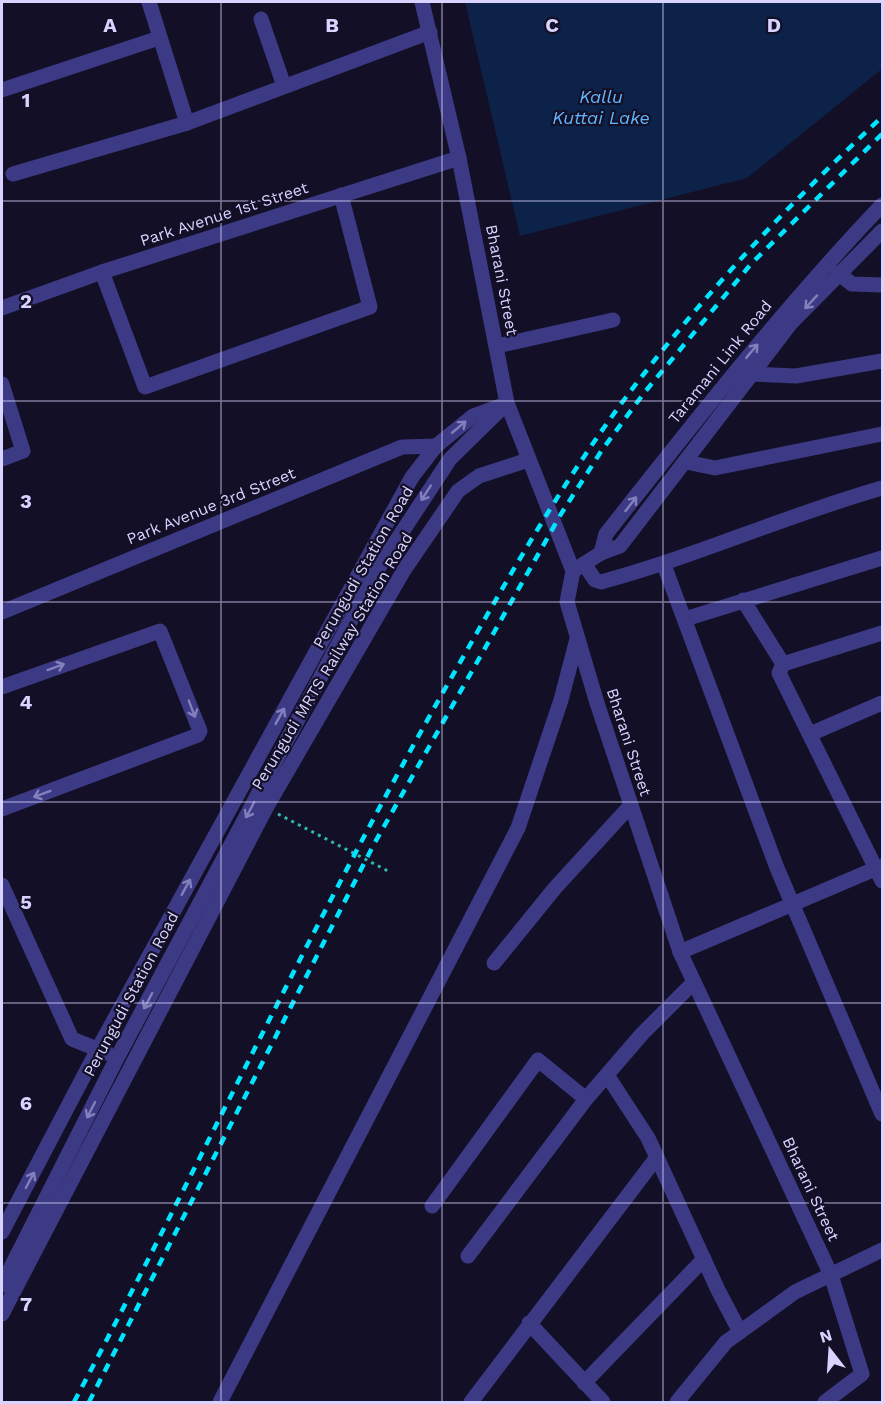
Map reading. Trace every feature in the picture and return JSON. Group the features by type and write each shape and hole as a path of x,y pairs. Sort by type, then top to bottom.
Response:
{"street":[{"path":"149,2 187,123"},
{"name":"Bharani Street","path":"422,2 459,158 507,403 528,460 578,567 567,602 577,639 680,952 831,1275 862,1374 825,1402"},
{"path":"261,19 284,86"},
{"path":"13,174 187,123 430,32"},
{"path":"2,90 159,38"},
{"name":"Park Avenue 1st Street","path":"2,308 102,272 459,158"},
{"path":"102,272 145,387 370,307 341,195"},
{"name":"Taramani Link Road","path":"601,553 606,534 738,367 814,277 882,205"},
{"name":"Taramani Link Road","path":"578,567 601,553 620,546 791,323 882,231"},
{"path":"838,273 852,284 882,285"},
{"path":"497,346 614,320"},
{"path":"751,374 796,376 882,361"},
{"path":"2,384 22,451 2,459"},
{"name":"Perungudi Station Road","path":"2,1232 98,1049 377,536 412,477 436,446 472,416 507,403"},
{"name":"Perungudi Station Road","path":"2,1285 117,1058 381,564 450,459 507,403"},
{"path":"686,462 715,468 882,434"},
{"name":"Park Avenue 3rd Street","path":"2,612 402,447 436,446"},
{"name":"Perungudi MRTS Railway Station Road","path":"2,1314 175,987 266,808 404,570 458,491 479,476 528,460"},
{"path":"578,567 601,582 664,565 831,502 882,488"},
{"path":"685,619 882,558"},
{"path":"664,565 777,868 882,1114"},
{"path":"743,600 783,664"},
{"path":"2,687 160,631 200,731 198,735 2,809"},
{"path":"680,952 794,904 880,872 779,673 783,664 882,633"},
{"path":"220,1402 518,828 561,700 577,639"},
{"path":"810,734 882,703"},
{"path":"494,963 555,888 631,805"},
{"path":"2,888 72,1039 117,1058"},
{"name":"Perungudi Station Road","path":"160,978 175,987"},
{"path":"468,1256 586,1099 650,1025 694,982"},
{"path":"432,1206 538,1060 586,1099"},
{"path":"607,1075 648,1138 740,1332"},
{"path":"471,1402 657,1157"},
{"path":"677,1402 726,1342 795,1292 882,1250"},
{"path":"584,1383 704,1259"},
{"path":"529,1323 603,1402"}],"path":[{"path":"266,808 388,871"}],"water":[{"name":"Kallu Kuttai Lake","path":"465,2 882,2 882,69 747,178 520,236"}],"railway":[{"path":"74,1402 349,864 446,687 563,488 615,412 670,340 788,209 882,117"},
{"path":"89,1402 374,844 561,514 602,450 644,393 751,264 882,134"}]}
